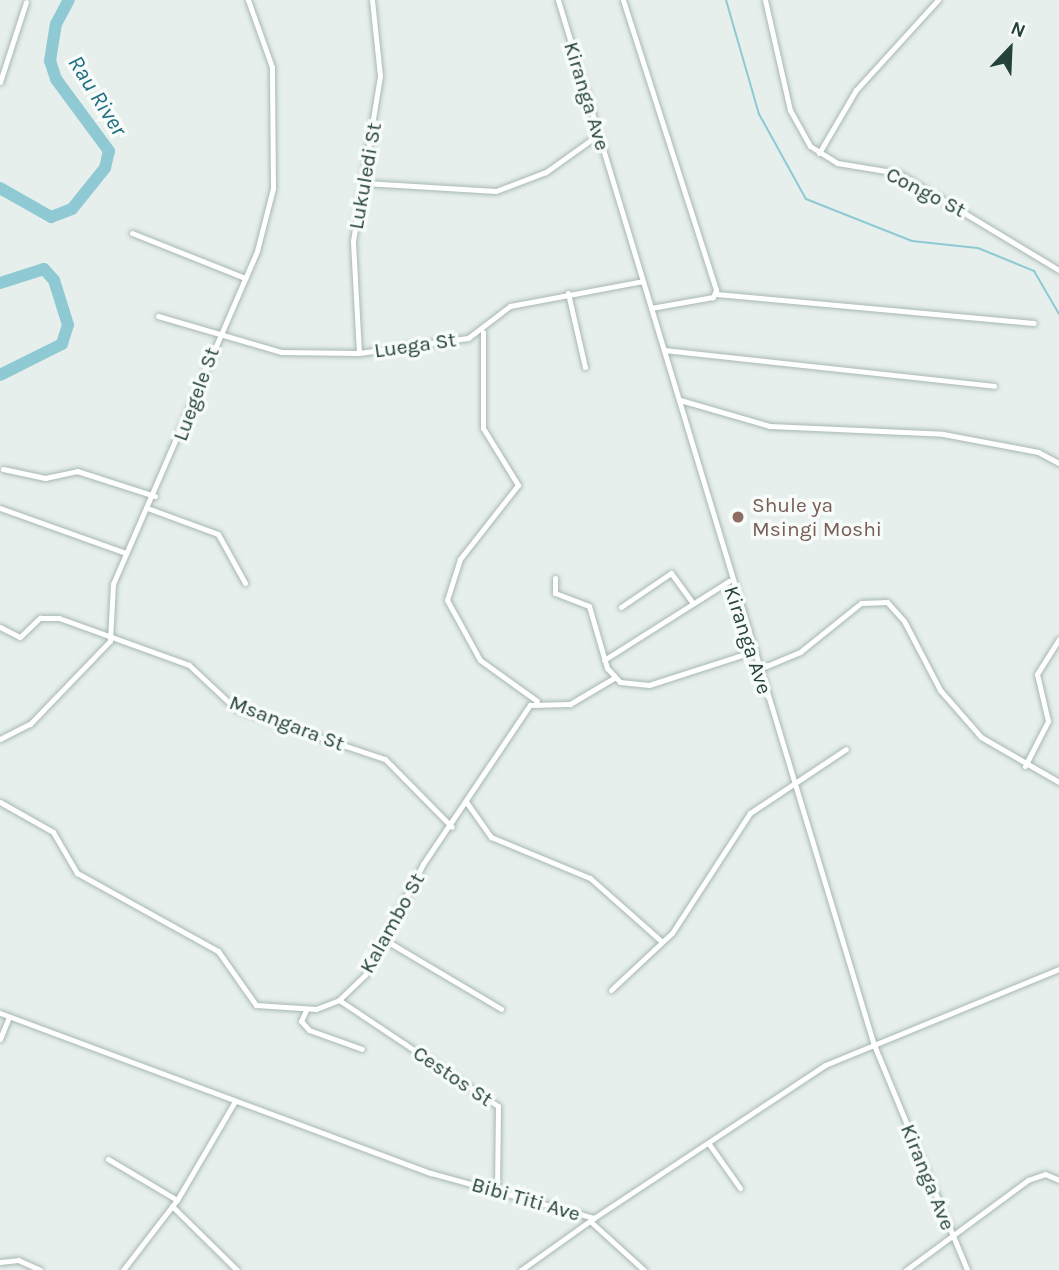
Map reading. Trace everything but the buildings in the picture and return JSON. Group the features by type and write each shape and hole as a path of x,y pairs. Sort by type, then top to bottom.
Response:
{"street":[{"name":"Luegele St","path":"110,641 113,584 150,509 217,336 245,278 273,188 272,67 248,0"},
{"name":"Lukuledi St","path":"359,353 354,241 380,76 372,0"},
{"name":"Kiranga Ave","path":"558,0 680,400 729,581 796,787 874,1045 967,1270"},
{"path":"623,0 716,294"},
{"path":"765,0 790,110 818,153 856,90 938,0"},
{"path":"0,82 26,2"},
{"path":"365,183 496,191 546,172 599,134"},
{"name":"Congo St","path":"818,153 898,173 1059,270"},
{"path":"132,233 245,278"},
{"name":"Luega St","path":"158,316 217,336 281,352 359,353 482,332 510,306 643,281"},
{"path":"568,293 585,367"},
{"path":"651,308 716,294 1034,323"},
{"path":"482,332 484,428 518,485 460,559 447,600 480,660 537,701 570,704 614,678 649,685 752,652"},
{"path":"664,350 994,386"},
{"path":"680,400 770,426 943,434 1038,452 1059,463"},
{"path":"3,470 45,478 76,471 155,496"},
{"path":"0,508 126,553"},
{"path":"150,509 218,534 245,583"},
{"path":"621,607 671,573 691,601"},
{"path":"555,578 555,593 589,606 604,660 614,678"},
{"path":"604,660 691,601 729,581"},
{"path":"757,670 800,652 862,603 887,602 904,621 940,690 993,747 1059,782"},
{"name":"Msangara St","path":"0,627 20,637 48,616 110,641 189,665 236,709 385,759 452,827"},
{"path":"1025,766 1048,721 1037,674 1059,639"},
{"path":"0,739 30,724 110,641"},
{"name":"Kalambo St","path":"0,802 53,832 77,873 218,951 256,1005 306,1010 339,1000 365,975 424,864 537,701"},
{"path":"611,990 662,942 736,829 846,749"},
{"path":"467,803 491,837 613,892 662,942"},
{"path":"385,940 501,1009"},
{"name":"Bibi Titi Ave","path":"0,1013 431,1173 497,1189 592,1219 816,1071 1059,969"},
{"name":"Cestos St","path":"339,1000 498,1106 497,1189"},
{"path":"306,1010 301,1021 309,1030 362,1049"},
{"path":"0,1039 9,1017"},
{"path":"123,1270 177,1200 235,1101"},
{"path":"709,1144 740,1188"},
{"path":"108,1159 177,1200"},
{"path":"906,1270 954,1241 1028,1180 1045,1174 1059,1180"},
{"path":"172,1206 237,1270"},
{"path":"522,1270 592,1219 643,1270"},
{"path":"0,1262 18,1259 40,1270"}],"waterway":[{"name":"Rau River","path":"0,188 51,217 72,209 105,168 109,151 56,79 50,61 56,24 69,0"},
{"path":"726,0 759,114 806,199 912,241 978,248 1034,271 1059,314"},
{"name":"Rau River","path":"0,283 44,269 54,280 68,325 62,344 0,375"}],"place":[{"name":"Shule ya Msingi Moshi","path":"738,517"}]}
